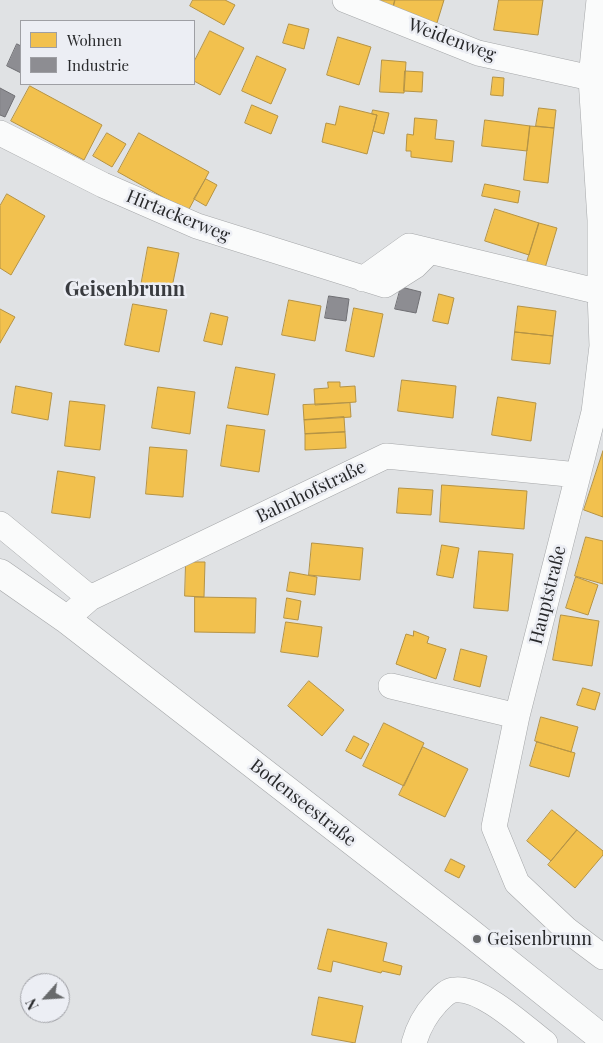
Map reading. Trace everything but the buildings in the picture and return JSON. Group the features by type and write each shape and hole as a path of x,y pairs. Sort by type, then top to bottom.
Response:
{"main road":[{"name":"Bodenseestraße","path":"0,573 66,619 459,924 603,1039"}],"street":[{"name":"Weidenweg","path":"345,0 478,53 591,78"},
{"name":"Hauptstraße","path":"599,0 591,78 601,222 600,292 602,346 594,412 517,716 494,827 518,883 567,930 603,957"},
{"name":"Hirtackerweg","path":"0,132 103,185 197,226 363,279 409,246 600,292"},
{"name":"Bahnhofstraße","path":"66,619 90,598 386,456 578,475"},
{"path":"0,524 90,598"},
{"path":"391,686 517,716"},
{"path":"414,1043 427,1013 443,995 452,990 466,990 487,998 545,1043"}],"place":[{"name":"Geisenbrunn","path":"477,939"}],"district":[{"name":"Geisenbrunn","path":"125,290"}]}
